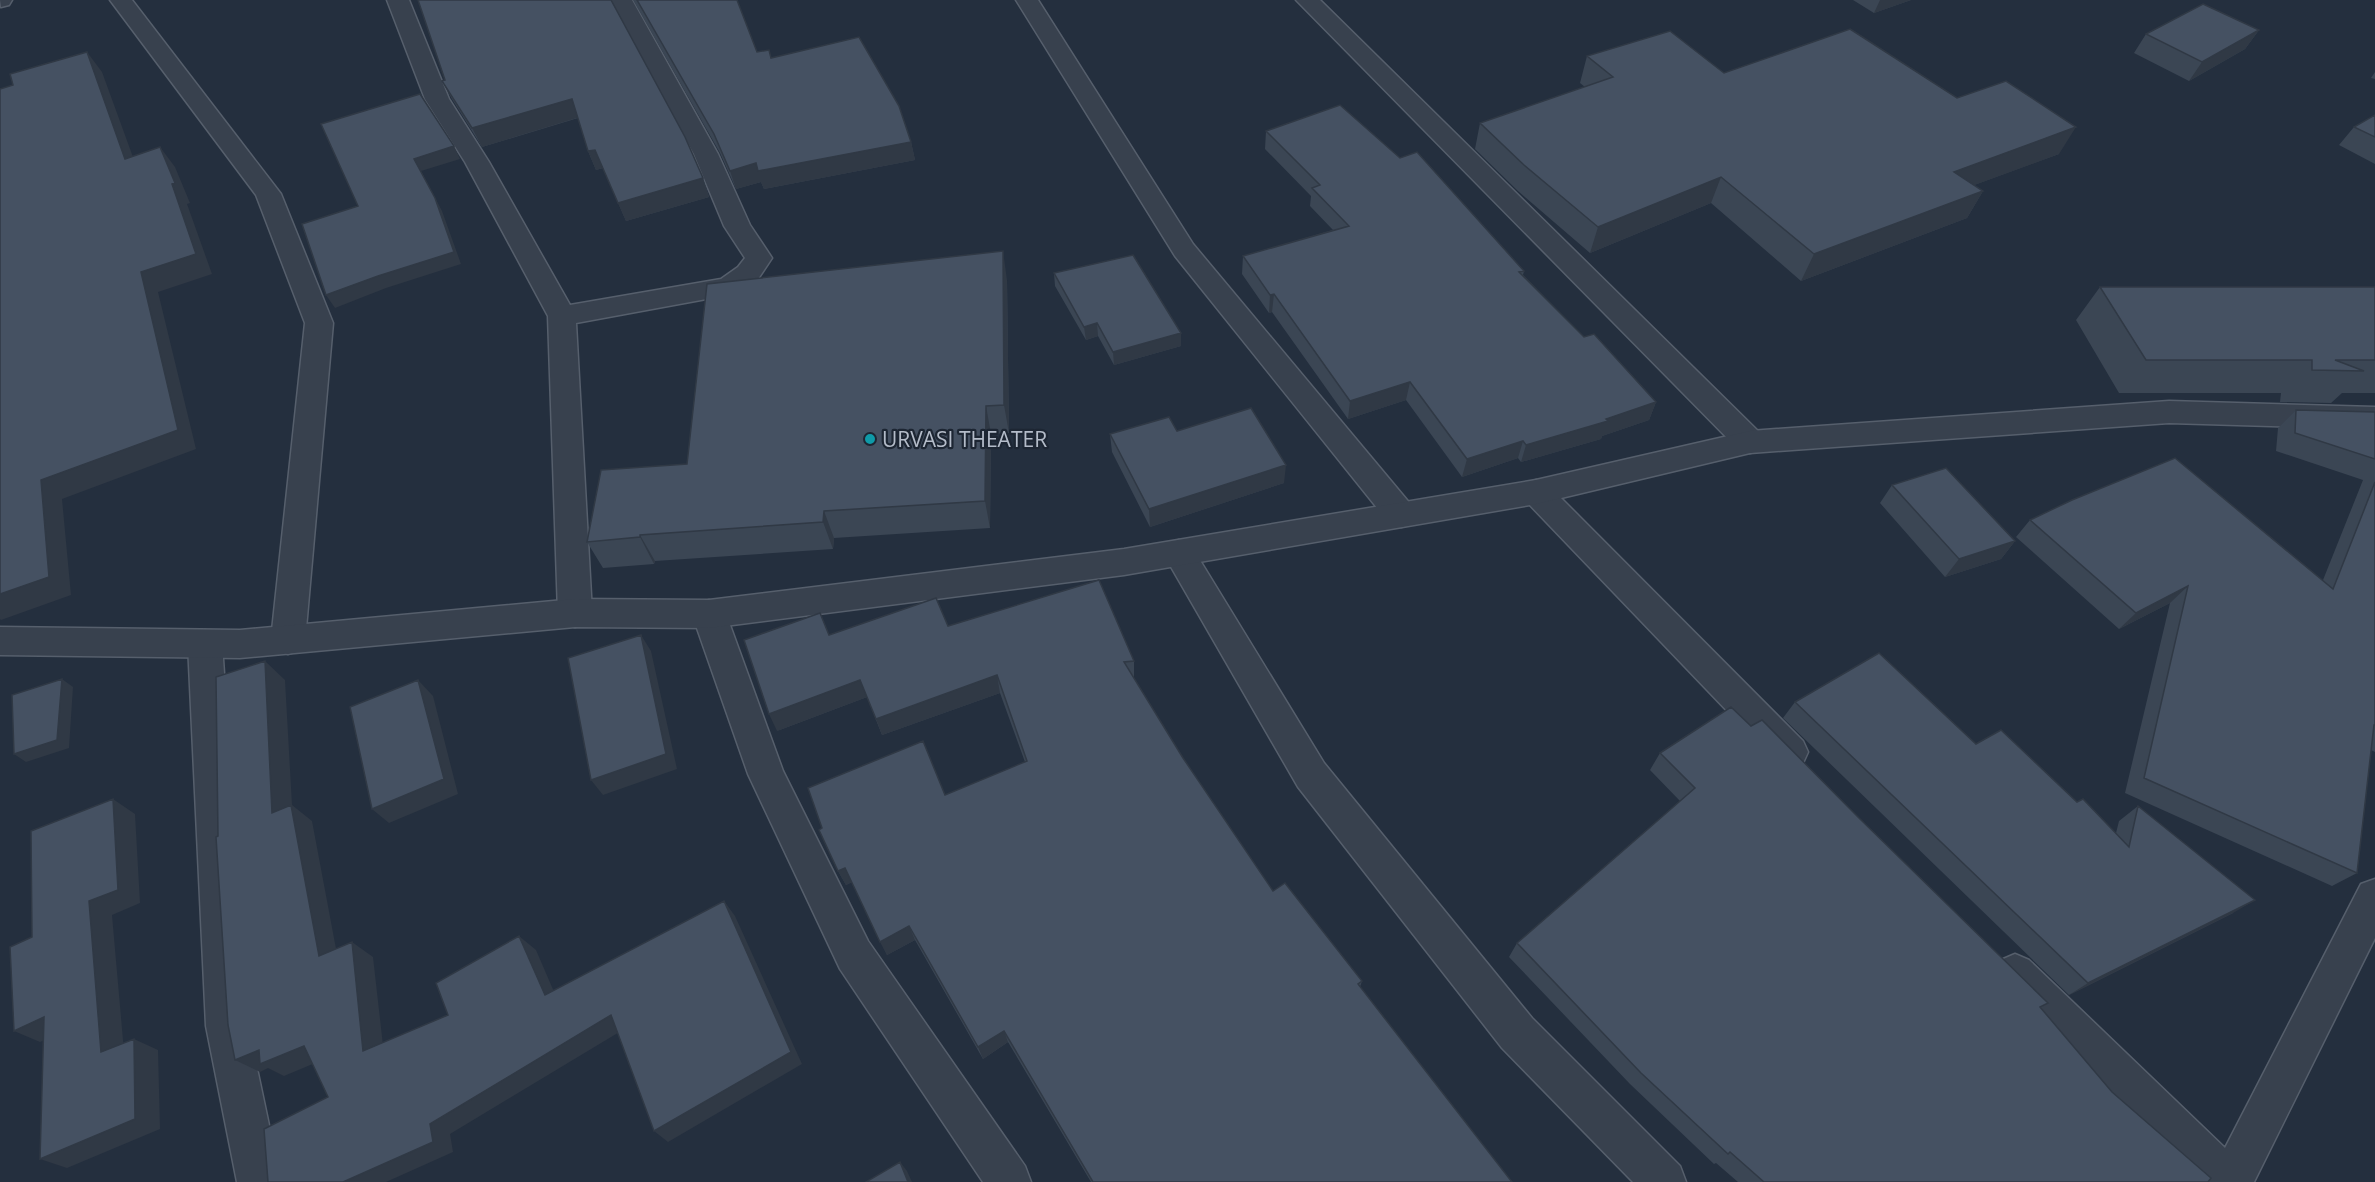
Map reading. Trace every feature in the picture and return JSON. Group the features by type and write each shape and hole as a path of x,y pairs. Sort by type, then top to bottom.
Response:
{"street":[{"path":"121,0 268,194 318,323 288,640"},
{"path":"398,0 437,99 477,162 562,316 575,613"},
{"path":"562,316 729,287 748,273 759,258 737,226 706,154 621,0"},
{"path":"1027,0 1184,250 1401,515"},
{"path":"1307,0 1750,442"},
{"path":"0,641 205,644 288,640 575,613 709,614 1179,553 1536,492 1750,442 2169,412 2375,418"},
{"path":"1536,492 1816,779"},
{"path":"1179,553 1311,775 1517,1033 1664,1182"},
{"path":"709,614 766,774 854,955 1009,1182"},
{"path":"205,644 227,1026 260,1182"},
{"path":"1993,952 2230,1182 2375,897"}],"building":[{"path":"418,0 611,0 685,137 703,178 618,203 595,150 588,151 572,99 472,128 442,81 445,80"},
{"path":"637,0 737,0 757,52 769,50 771,58 859,37 899,106 911,142 758,171 756,163 730,171 714,134"},
{"path":"2203,4 2259,30 2202,62 2146,34"},
{"path":"1850,29 1957,98 2006,81 2076,127 1954,172 1983,191 1814,254 1721,177 1598,227 1524,165 1480,123 1613,77 1587,56 1670,31 1724,73"},
{"path":"87,52 125,159 160,147 175,183 172,184 196,254 141,272 178,430 41,480 49,577 0,594 0,89 13,85 10,74"},
{"path":"420,94 454,146 414,159 435,198 454,252 326,295 302,224 358,206 321,124"},
{"path":"1340,105 1400,158 1417,152 1524,271 1519,272 1584,337 1594,334 1656,402 1606,419 1608,421 1526,445 1523,441 1467,459 1410,382 1350,401 1274,294 1270,295 1243,256 1349,226 1312,188 1320,185 1266,131"},
{"path":"2375,115 2375,137 2354,127"},
{"path":"1003,251 1004,405 986,406 985,501 824,511 823,522 640,535 640,537 587,542 601,470 687,464 707,284"},
{"path":"1133,255 1181,333 1113,352 1097,323 1084,327 1054,273"},
{"path":"2100,287 2375,287 2375,360 2335,360 2364,371 2312,370 2312,360 2146,360"},
{"path":"1251,408 1286,465 1149,509 1110,434 1169,417 1177,431"},
{"path":"2296,410 2375,412 2375,459 2295,433"},
{"path":"2175,458 2333,589 2375,482 2375,725 2357,873 2144,778 2188,586 2136,613 2030,520 2072,500"},
{"path":"1946,468 2015,541 1959,559 1892,485"},
{"path":"1099,580 1134,661 1124,662 1183,758 1273,891 1285,883 1362,981 1358,984 1512,1182 1093,1182 1004,1031 978,1047 909,926 880,942 845,868 838,871 819,830 822,828 808,788 923,741 945,795 1027,761 997,675 876,719 860,680 769,714 744,640 820,613 829,635 936,598 948,626"},
{"path":"641,635 666,754 591,780 568,658"},
{"path":"1879,653 1976,744 2001,730 2077,802 2083,799 2129,847 2138,806 2255,900 2088,983 1795,702"},
{"path":"265,661 272,813 291,805 319,956 352,942 363,1051 448,1015 436,983 519,936 545,995 724,901 791,1052 654,1131 611,1015 430,1124 433,1142 343,1182 268,1182 264,1129 328,1097 304,1046 260,1064 259,1050 235,1060 228,1025 216,837 218,836 216,677"},
{"path":"62,679 57,740 14,754 12,695"},
{"path":"418,680 444,779 372,809 350,707"},
{"path":"1731,707 1751,726 1762,720 2048,1003 2040,1007 2112,1092 2211,1178 2208,1182 1764,1182 1730,1152 1728,1154 1641,1073 1517,943 1695,788 1660,753"},
{"path":"113,799 118,890 89,901 101,1052 134,1039 135,1119 40,1159 44,1017 14,1031 10,947 32,937 31,831"},
{"path":"900,1162 908,1182 866,1182"}],"place":[{"name":"URVASI THEATER","path":"870,439"}]}
